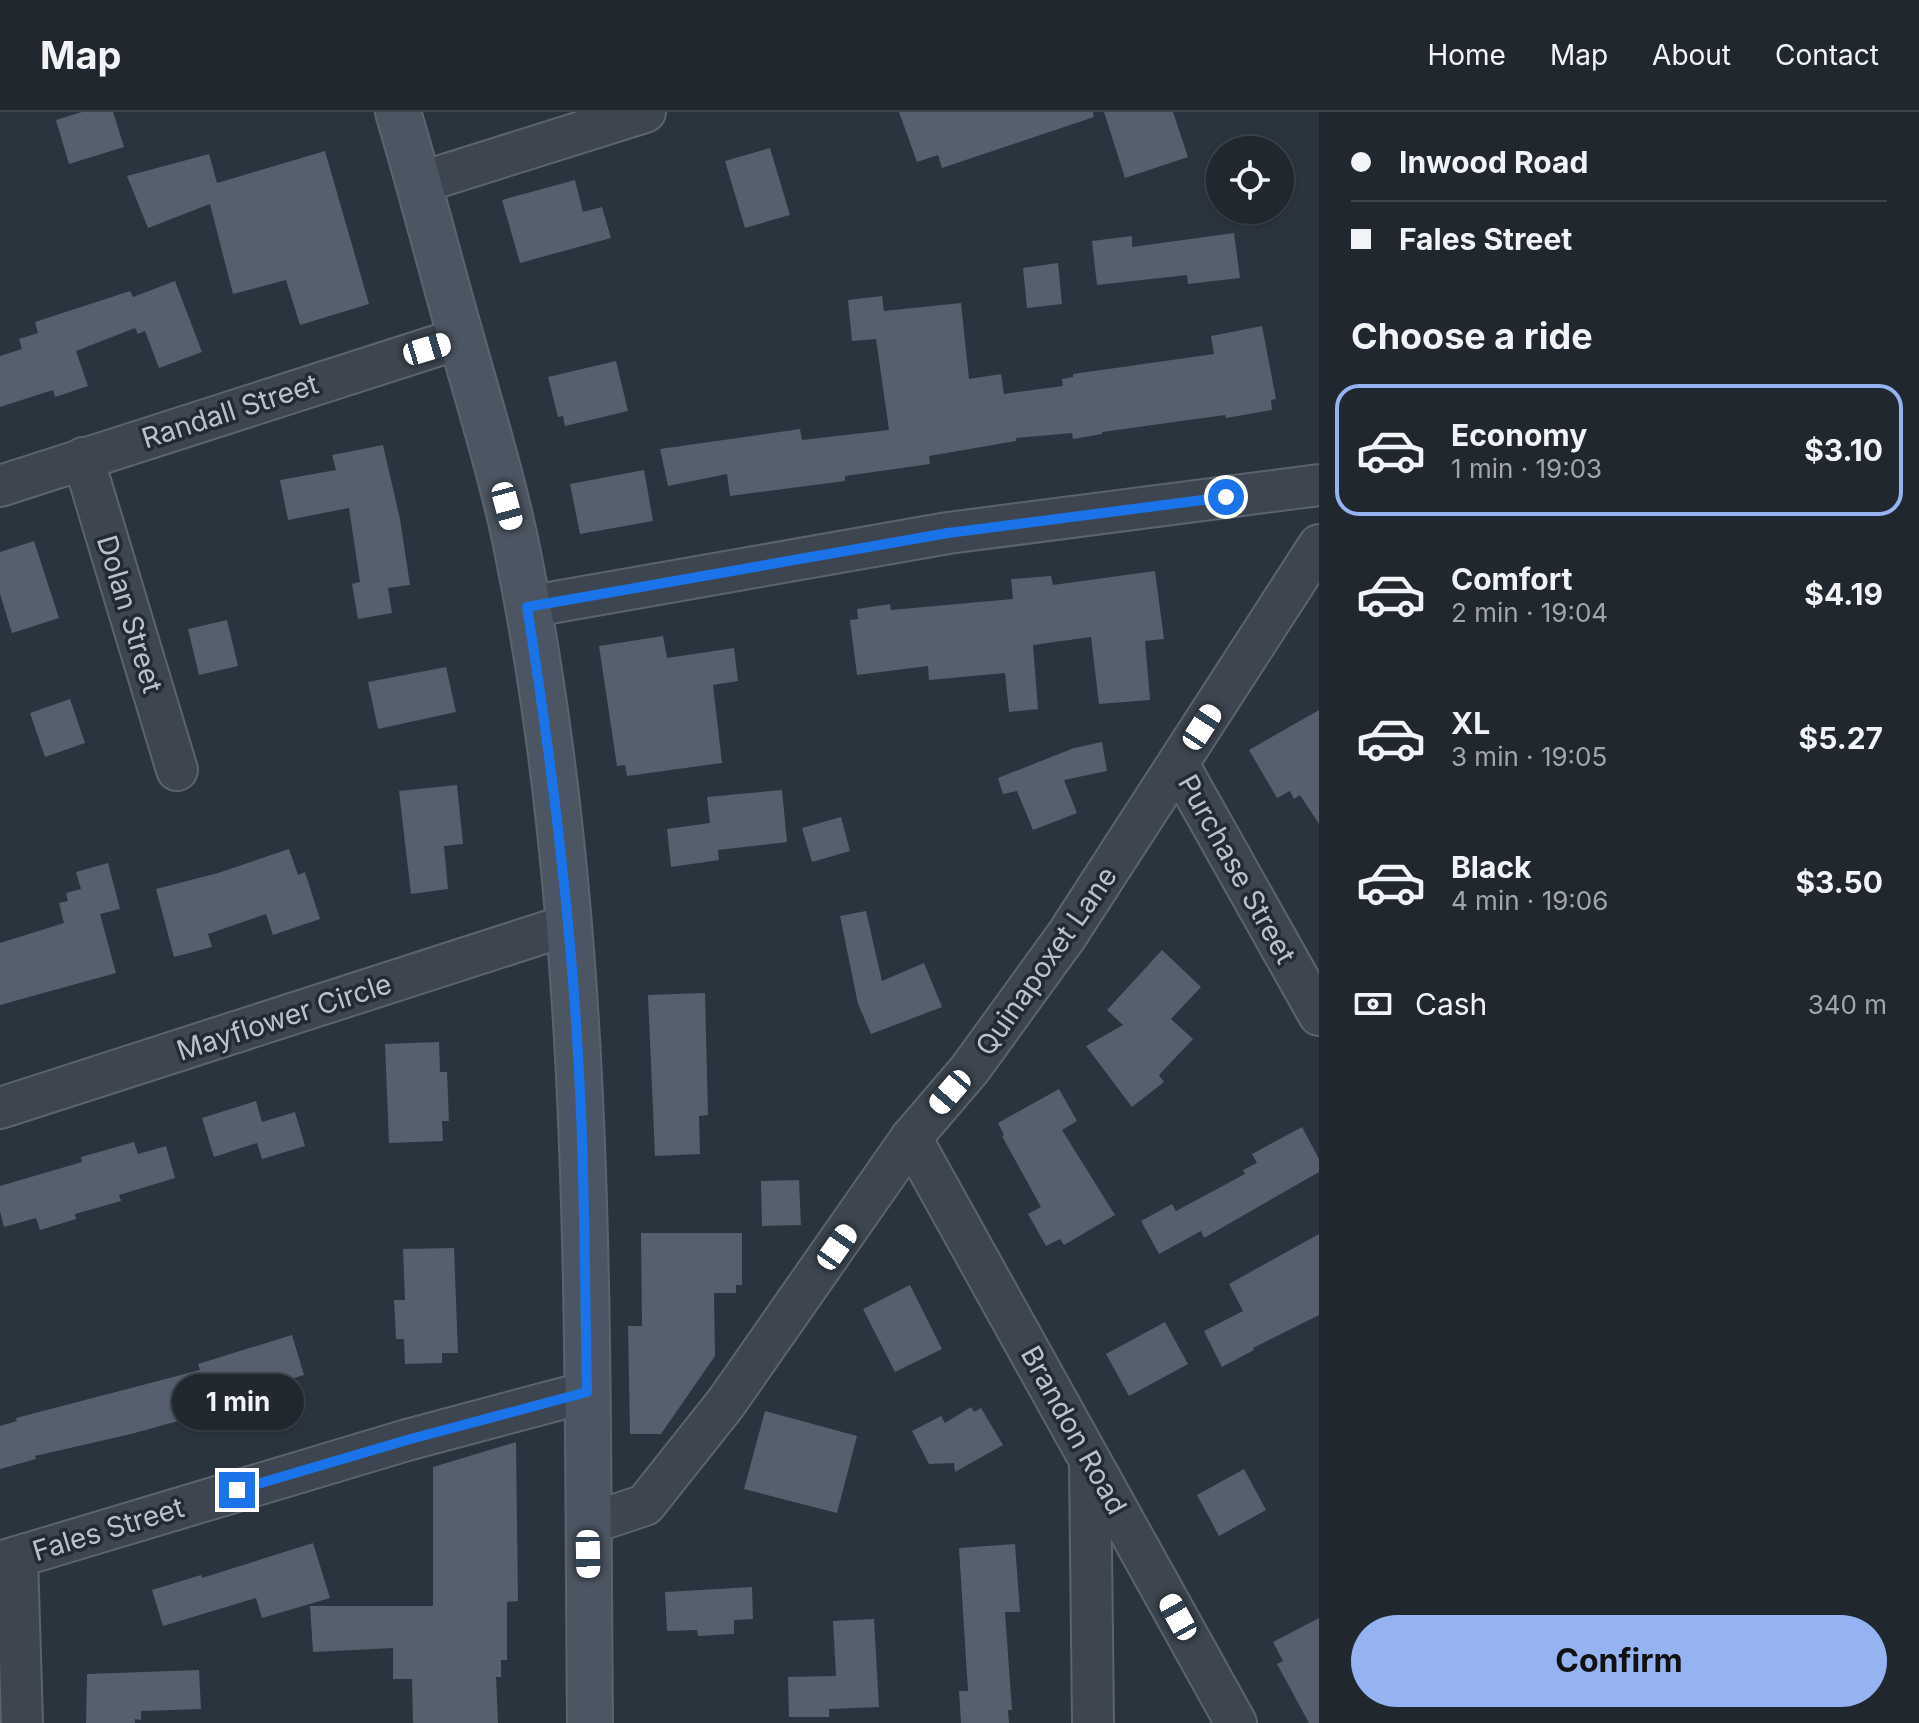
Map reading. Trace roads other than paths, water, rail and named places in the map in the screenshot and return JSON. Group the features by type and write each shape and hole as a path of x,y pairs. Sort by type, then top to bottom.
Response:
{"main road":[{"path":"398,112 515,537 548,740 568,925 581,1111 590,1723"}],"street":[{"path":"419,183 645,112"},
{"name":"Randall Street","path":"0,486 461,338"},
{"name":"Dolan Street","path":"83,458 177,770"},
{"path":"527,607 948,533 1319,485"},
{"name":"Quinapoxet Lane","path":"588,1524 645,1505 726,1403 911,1138 970,1069 1067,935 1319,545"},
{"name":"Purchase Street","path":"1178,764 1319,1015"},
{"name":"Mayflower Circle","path":"0,1108 568,925"},
{"name":"Brandon Road","path":"911,1138 1236,1723"},
{"name":"Fales Street","path":"8,1559 407,1440 587,1392"},
{"path":"1090,1459 1093,1723"},
{"path":"8,1559 22,1723"}]}
